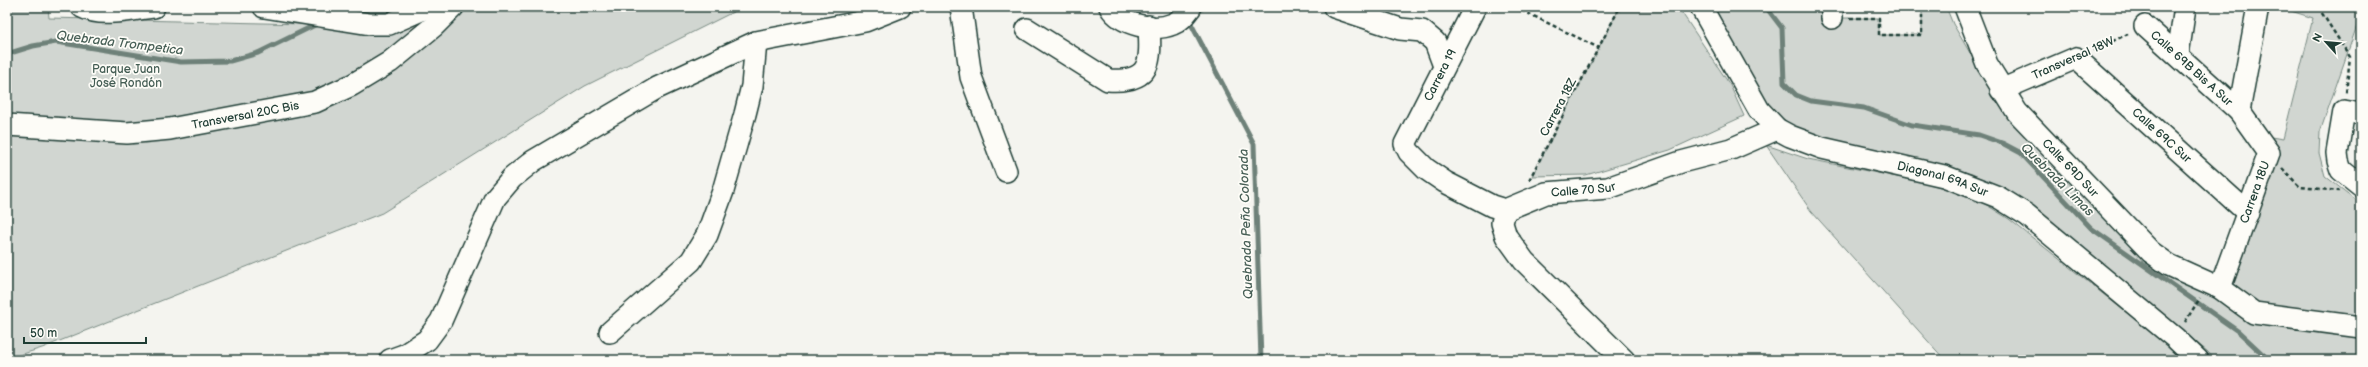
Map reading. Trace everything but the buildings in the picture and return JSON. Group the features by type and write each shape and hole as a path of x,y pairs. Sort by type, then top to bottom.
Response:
{"street":[{"path":"92,9 154,7"},
{"path":"264,7 320,13 357,23 390,24 428,7"},
{"path":"320,13 353,7"},
{"name":"Transversal 20C Bis","path":"7,125 135,132 177,128 315,102 352,85 390,62 434,26 453,7"},
{"path":"390,360 404,355 427,340 441,321 495,198 512,178 533,161 657,88 756,42 865,21 900,7"},
{"path":"961,7 971,77 1006,171"},
{"path":"1110,7 1122,19 1134,24 1149,26 1166,26 1186,13"},
{"path":"1334,7 1400,29 1422,31 1435,42 1444,66"},
{"name":"Carrera 19","path":"1475,7 1405,144 1409,152 1426,169 1445,182 1492,206 1505,210"},
{"name":"Diagonal 69A Sur","path":"1701,7 1759,110 1777,129 1797,139 1822,148 1944,176 1998,197 2027,215 2175,338 2198,360"},
{"name":"Calle 69D Sur","path":"1965,7 1987,64 2001,90 2017,112 2151,252 2169,265 2212,291 2254,313 2361,327"},
{"path":"2178,55 2185,7"},
{"path":"2239,111 2258,7"},
{"path":"1027,29 1108,80 1121,81 1135,77 1147,68 1151,56 1149,26"},
{"name":"Calle 69B Bis A Sur","path":"2145,26 2239,111"},
{"path":"610,332 691,262 707,235 723,191 747,108 752,86 756,42"},
{"name":"Transversal 18W","path":"2001,90 2076,58"},
{"name":"Calle 69C Sur","path":"2076,58 2248,213"},
{"name":"Carrera 18U","path":"2212,291 2248,213 2269,153 2239,111"},
{"path":"2352,113 2337,153 2341,170 2361,186"},
{"name":"Calle 70 Sur","path":"1505,210 1546,193 1608,188 1680,162 1731,150 1777,129"},
{"path":"1505,210 1502,223 1506,236 1524,261 1624,360"}],"path":[{"path":"1515,7 1599,48"},
{"name":"Carrera 18Z","path":"1527,182 1620,7"},
{"path":"1832,12 1879,18 1879,35 1922,35 1922,7"},
{"path":"2318,7 2350,57 2352,113"},
{"name":"Transversal 18W","path":"2076,58 2145,26"},
{"path":"2269,153 2300,187 2340,191"},
{"path":"2191,312 2212,291"}],"green space":[{"name":"Parque Juan José Rondón","path":"7,7 48,7 49,18 305,24 332,7 399,7 409,24 445,7 352,85 213,122 7,125"},
{"path":"466,7 743,7 585,86 382,213 42,348 7,359 7,133 44,134 142,142 239,125 389,73 436,38"},
{"path":"1620,7 1678,7 1730,85 1744,116 1670,150 1586,175 1532,176"},
{"path":"1714,7 1832,7 1832,18 1879,18 1879,35 1922,35 1922,7 1946,7 1953,24 1987,82 2087,186 2225,302 2234,284 2273,164 2275,149 2271,137 2283,139 2313,18 2291,11 2292,7 2361,7 2361,14 2320,132 2319,153 2325,176 2361,204 2361,360 2215,360 2208,352 2083,249 1998,187 1972,174 1796,132 1770,109"},
{"path":"1766,145 1808,159 1927,183 1974,197 2009,219 2186,360 1945,360 1811,211"}],"waterway":[{"name":"Quebrada Limas","path":"1766,7 1782,28 1784,83 1796,95 1811,101 1864,108 1912,125 1979,135 2002,143 2021,153 2091,228 2239,332 2269,360"},
{"name":"Quebrada Peña Colorada","path":"1188,18 1254,144 1261,360"},
{"name":"Quebrada Trompetica","path":"7,54 33,46 56,42 181,62 230,61 258,53 319,23"}]}
